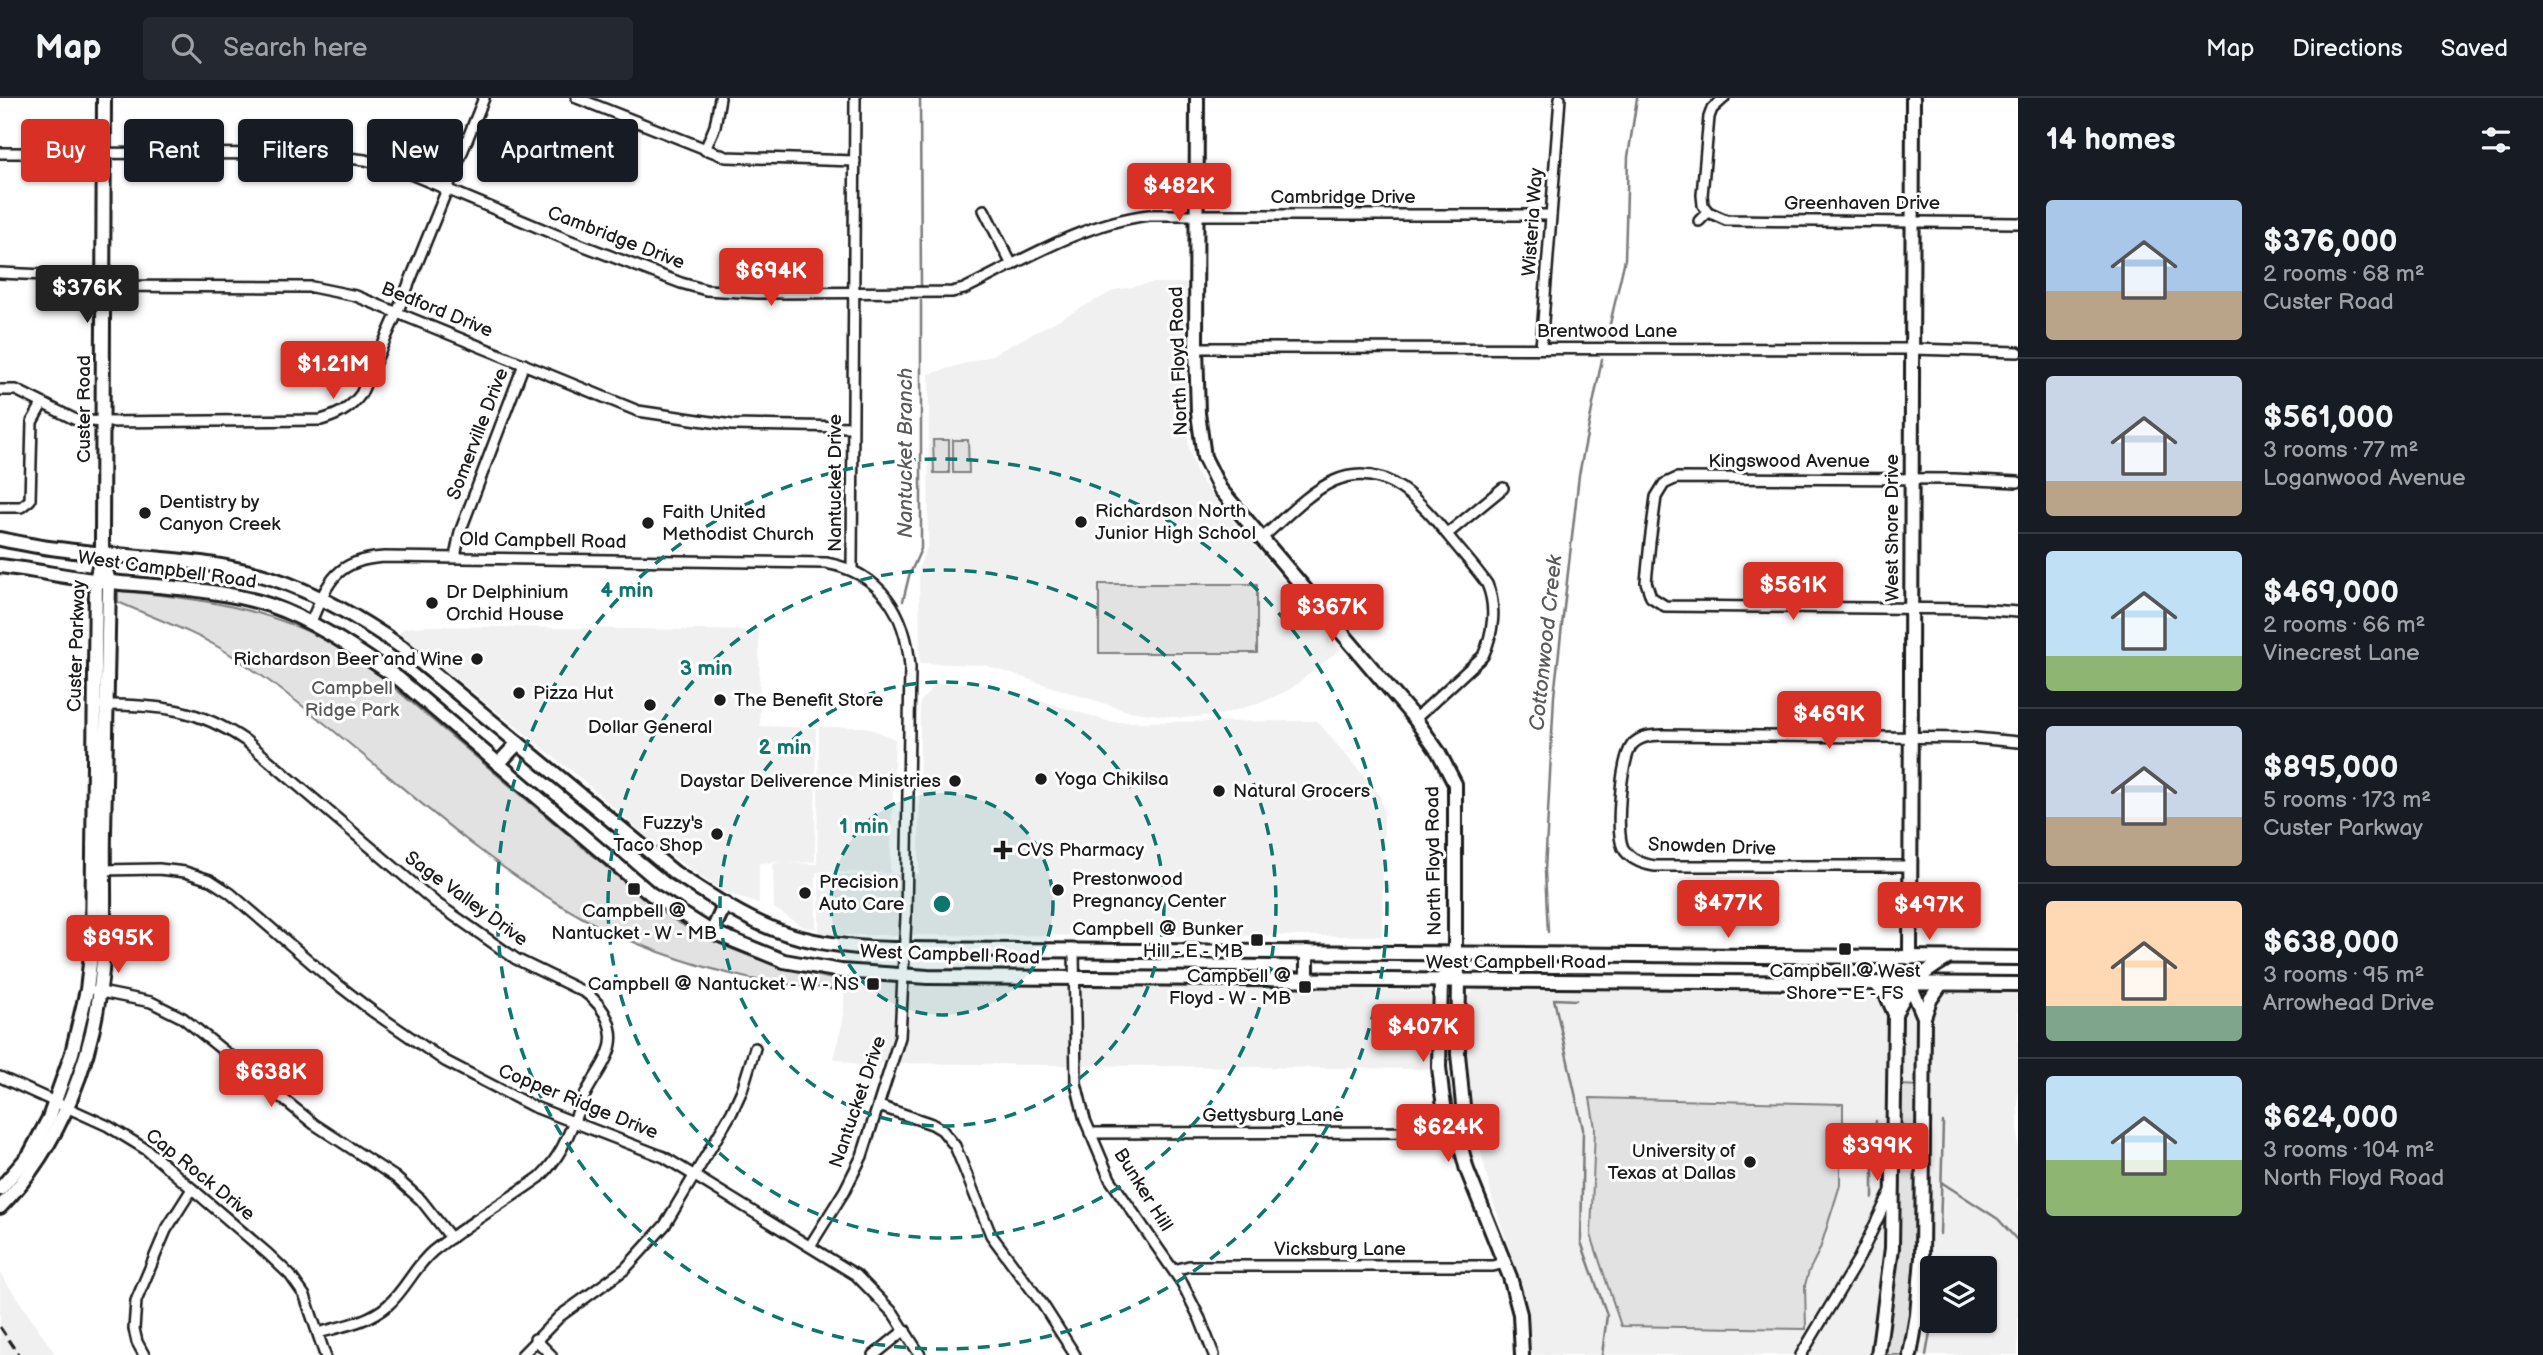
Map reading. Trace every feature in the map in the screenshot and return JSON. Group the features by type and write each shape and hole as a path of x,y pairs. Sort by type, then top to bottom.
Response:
{"main road":[{"name":"Custer Road","path":"104,98 104,119"},
{"name":"North Floyd Road","path":"1197,98 1196,348 1199,425 1204,457 1220,489 1415,719 1452,776 1456,793 1455,955 1459,980 1458,1054 1464,1116 1457,1132"},
{"name":"West Shore Drive","path":"1910,958 1913,98"},
{"name":"Custer Road","path":"102,553 104,182"},
{"name":"West Campbell Road","path":"0,539 58,549 221,565 274,579 366,622 403,648 652,855 725,904 776,930 812,940 905,949 2018,958"},
{"name":"Custer Parkway","path":"0,1207 35,1165 61,1104 72,1053 93,991 92,946 98,870 102,553"},
{"name":"West Campbell Road","path":"0,566 103,581 168,586 245,600 267,605 310,624 357,650 399,679 651,894 712,932 783,961 841,971 904,976 2018,984"},
{"path":"498,764 518,743"},
{"path":"712,932 725,904"},
{"path":"1307,952 1307,979"},
{"name":"North Floyd Road","path":"1455,955 1441,981 1441,1093 1446,1117 1457,1132 1467,1170 1505,1263 1520,1314 1522,1355"},
{"path":"1885,958 1910,984 1924,1017"},
{"path":"1895,1014 1876,984 1910,958 1941,984 1930,1000 1924,1017 1922,1258 1910,1355"},
{"path":"1878,1355 1889,1277 1894,1185 1895,1014 1910,984 1948,958"},
{"name":"Custer Parkway","path":"0,1189 18,1169 61,1104"}],"street":[{"path":"0,390 16,390 76,420 103,422 321,420 338,415 353,405 361,394 397,313 484,98"},
{"path":"577,98 705,149 735,158 855,161"},
{"path":"705,149 715,126 720,98"},
{"name":"Nantucket Drive","path":"810,1246 845,1190 862,1156 900,1037 904,976 909,653 905,632 895,610 878,587 852,569 855,98"},
{"name":"Wisteria Way","path":"1541,348 1560,98"},
{"path":"1699,221 1708,212 1703,205 1702,195 1707,123 1712,109 1724,98"},
{"name":"Cambridge Drive","path":"0,153 21,153"},
{"name":"Cambridge Drive","path":"110,153 314,153 385,165 681,283 706,290 757,293 952,292 964,289 1087,230 1149,215 1551,215"},
{"path":"984,210 1012,265"},
{"name":"Greenhaven Drive","path":"1708,212 1726,220 2018,223"},
{"name":"Bedford Drive","path":"0,273 46,275 79,286 334,289 638,411 732,425 852,427"},
{"name":"Brentwood Lane","path":"1196,348 1913,349 2018,352"},
{"name":"Somerville Drive","path":"455,557 464,520 524,364"},
{"path":"0,507 21,507 30,500 32,422 42,404"},
{"path":"1262,538 1319,490 1335,481 1364,475 1377,477 1405,489 1429,511 1487,584 1491,594 1491,632 1483,656 1415,719"},
{"name":"Kingswood Avenue","path":"2018,482 1677,478 1664,484 1656,497 1646,582 1651,597 1665,606 1911,608 2018,612"},
{"path":"1447,534 1503,488"},
{"name":"Old Campbell Road","path":"310,624 320,600 338,570 359,560 384,557 797,562 825,563 852,569"},
{"name":"Sage Valley Drive","path":"101,705 149,705 178,709 225,726 436,903 516,958 596,1000 611,1028 608,1054 585,1094 562,1152 540,1177 451,1238 422,1262 389,1304 377,1313 318,1333"},
{"name":"Snowden Drive","path":"1910,737 1663,734 1641,738 1631,747 1625,758 1619,834 1622,846 1630,856 1641,864 1655,866 1910,866"},
{"path":"1910,737 2018,742"},
{"name":"Copper Ridge Drive","path":"98,870 159,869 185,872 209,880 230,893 328,976 423,1048 470,1075 574,1124 650,1150 695,1174 856,1275 894,1314 920,1355"},
{"name":"Bunker Hill","path":"1074,950 1076,1083 1080,1106 1110,1179 1174,1270 1200,1319 1214,1355"},
{"path":"93,991 151,1002 183,1018 314,1124 396,1177 421,1200 451,1238"},
{"path":"522,1355 560,1315 636,1258 664,1225 732,1112 755,1048"},
{"name":"Cap Rock Drive","path":"0,1077 108,1126 147,1150 290,1275 305,1296 325,1355"},
{"path":"879,1106 932,1124 942,1130 956,1146 991,1235 1075,1355"},
{"name":"Gettysburg Lane","path":"1090,1133 1457,1132"},
{"path":"1801,1355 1859,1258 1894,1185"},
{"path":"144,1355 135,1335 133,1319 136,1301 166,1230 192,1189"},
{"name":"Vicksburg Lane","path":"1174,1270 1189,1266 1493,1266 1505,1263"},
{"path":"874,1355 905,1331"},
{"path":"535,1339 551,1355"}],"shaded area":[{"name":"Richardson North Junior High School","path":"1152,283 1186,283 1186,417 1189,449 1197,474 1341,649 1289,690 1260,703 1219,715 1182,718 1128,711 984,665 920,663 919,567 928,544 929,374 990,356 1115,290"},
{"path":"428,626 759,631 760,726 816,728 815,862 786,863 817,864 819,727 865,727 895,739 890,873 816,872 816,928 805,928 774,908 773,864 780,862 759,863 759,904 722,891 657,846 584,781 399,633 405,628"},
{"path":"951,682 991,685 1110,722 1317,721 1380,795 1384,812 1382,936 819,935 819,875 919,874 920,702 935,685"},
{"path":"845,980 921,984 1351,986 1374,990 1430,992 1432,1069 881,1063 878,1071 833,1058 843,1021"},
{"name":"University of Texas at Dallas","path":"1476,989 1740,991 1782,994 2018,992 2018,1355 1529,1355 1523,1288 1492,1198 1470,1105 1466,997"},
{"path":"0,1273 56,1355 0,1355"}],"green space":[{"path":"933,440 949,440 949,473 934,473"},
{"path":"953,440 968,440 969,473 953,473"},
{"path":"1099,584 1257,584 1257,653 1099,653"},
{"name":"Campbell Ridge Park","path":"118,591 232,607 260,614 314,634 379,675 662,913 732,949 793,970 836,980 836,990 758,980 705,967 642,945 583,918 490,858 274,684 216,646 118,602"},
{"path":"1900,1085 1920,1086 1918,1255 1905,1355 1882,1355 1896,1252"},
{"path":"1590,1098 1843,1104 1840,1185 1820,1249 1805,1285 1806,1329 1621,1326 1591,1235 1595,1128"}],"waterway":[{"name":"Nantucket Branch","path":"920,98 921,286"},
{"name":"Cottonwood Creek","path":"1607,337 1625,259 1628,157 1637,98"},
{"name":"Nantucket Branch","path":"903,601 909,576 921,549 921,301"},
{"name":"Cottonwood Creek","path":"1548,932 1545,871 1554,696 1579,475 1602,359"},
{"name":"Cottonwood Creek","path":"1576,1000 1554,999 1583,1129 1581,1242 1607,1315 1602,1355"},
{"path":"1873,1198 1876,1121"},
{"path":"1940,1234 1943,1122"},
{"path":"1941,1182 1998,1219 2018,1241"},
{"path":"1926,1355 1930,1333"}],"railway":[{"path":"0,1327 19,1355"}],"place":[{"name":"Dentistry by Canyon Creek","path":"145,513"},
{"name":"Richardson North Junior High School","path":"1081,522"},
{"name":"Faith United Methodist Church","path":"648,523"},
{"name":"Dr Delphinium Orchid House","path":"432,603"},
{"name":"Richardson Beer and Wine","path":"477,659"},
{"name":"Pizza Hut","path":"519,693"},
{"name":"The Benefit Store","path":"720,700"},
{"name":"Dollar General","path":"650,705"},
{"name":"Yoga Chikilsa","path":"1041,779"},
{"name":"Daystar Deliverence Ministries","path":"955,781"},
{"name":"Natural Grocers","path":"1219,791"},
{"name":"Fuzzy's Taco Shop","path":"717,834"},
{"name":"CVS Pharmacy","path":"1003,850"},
{"name":"Campbell @ Nantucket - W - MB","path":"634,889"},
{"name":"Prestonwood Pregnancy Center","path":"1058,890"},
{"name":"Precision Auto Care","path":"805,893"},
{"name":"Campbell @ Bunker Hill - E - MB","path":"1257,940"},
{"name":"Campbell @ West Shore - E - FS","path":"1845,949"},
{"name":"Campbell @ Nantucket - W - NS","path":"873,984"},
{"name":"Campbell @ Floyd - W - MB","path":"1305,987"},
{"name":"University of Texas at Dallas","path":"1750,1162"}]}
